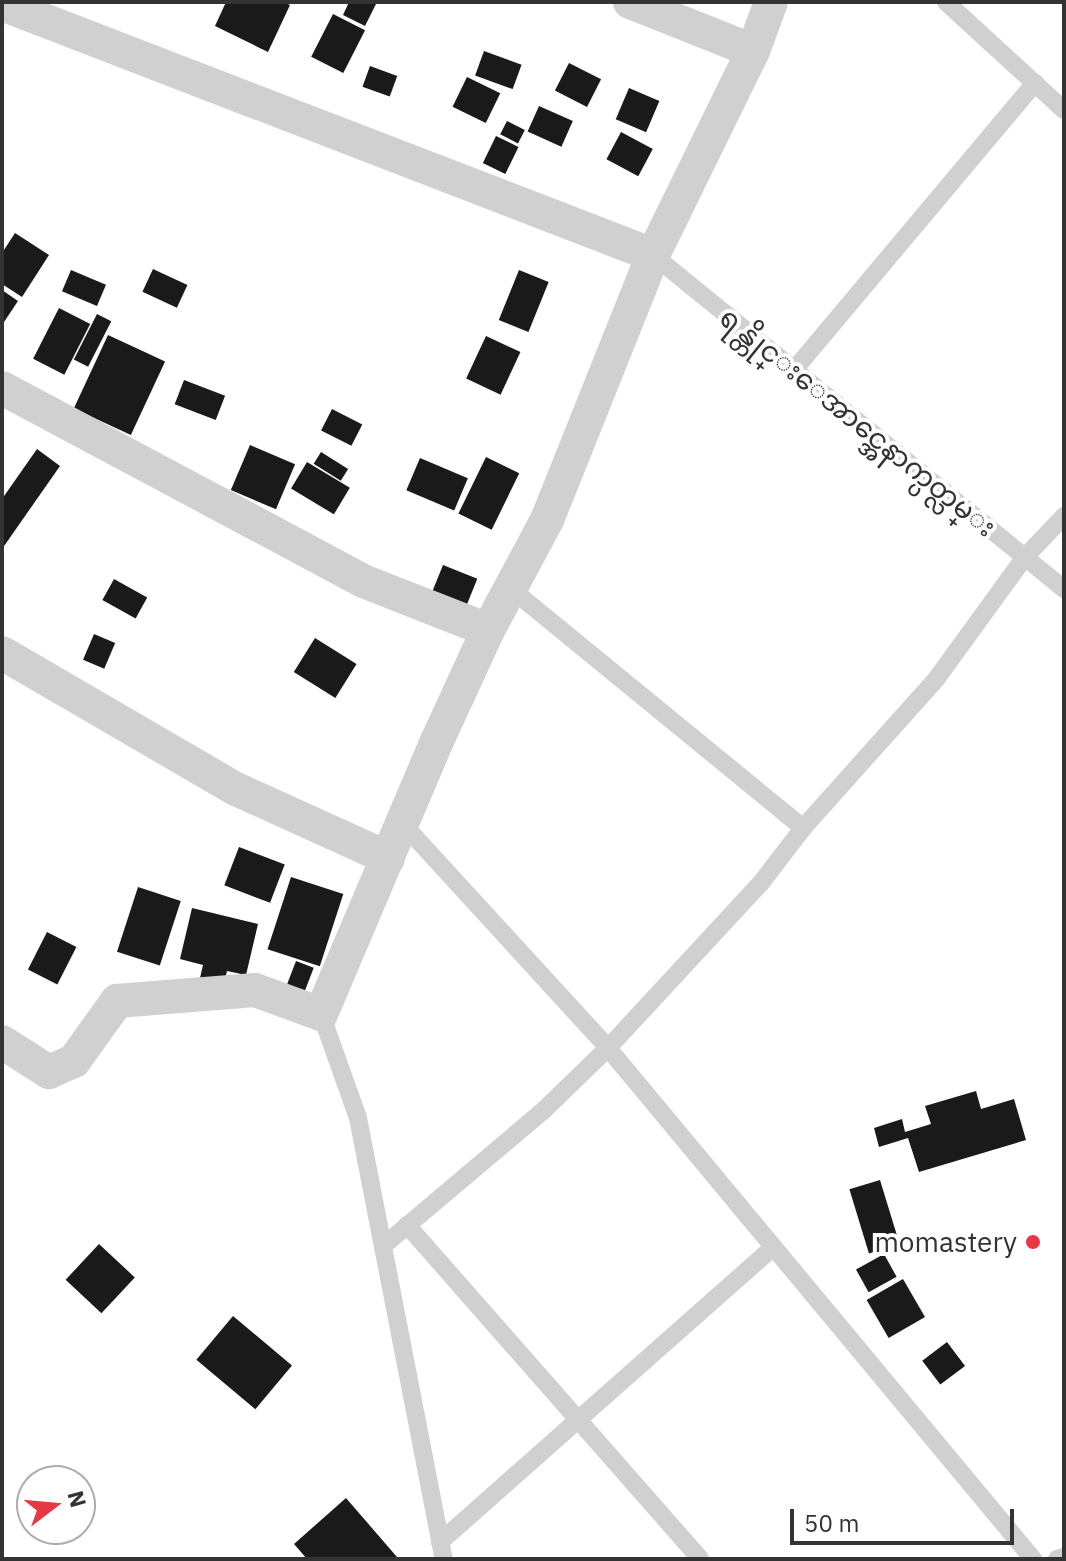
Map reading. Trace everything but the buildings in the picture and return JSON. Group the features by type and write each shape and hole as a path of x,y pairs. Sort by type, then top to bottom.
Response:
{"street":[{"path":"630,2 753,51"},
{"path":"2,1042 49,1072 74,1061 117,1001 255,990 321,1014 488,630 547,520 653,255 753,51 771,2"},
{"path":"2,4 653,255"},
{"path":"2,388 363,581 488,630"},
{"path":"2,653 236,789 388,858"}],"lane":[{"path":"946,2 1064,110"},
{"path":"794,370 1035,83"},
{"name":"ရန္တိုင္းေအာင္အေနာက္ပတ္လမ္း","path":"653,255 1064,589"},
{"path":"383,1246 544,1110 608,1048 761,883 803,828 937,678 1025,557 1064,516"},
{"path":"510,588 803,828"},
{"path":"403,824 608,1048 1033,1559"},
{"path":"321,1014 358,1118 442,1551"},
{"path":"407,1225 700,1559"},
{"path":"442,1551 578,1418 773,1247"},
{"path":"1057,1559 1064,1557"}],"place":[{"name":"momastery","path":"1033,1242"}]}
